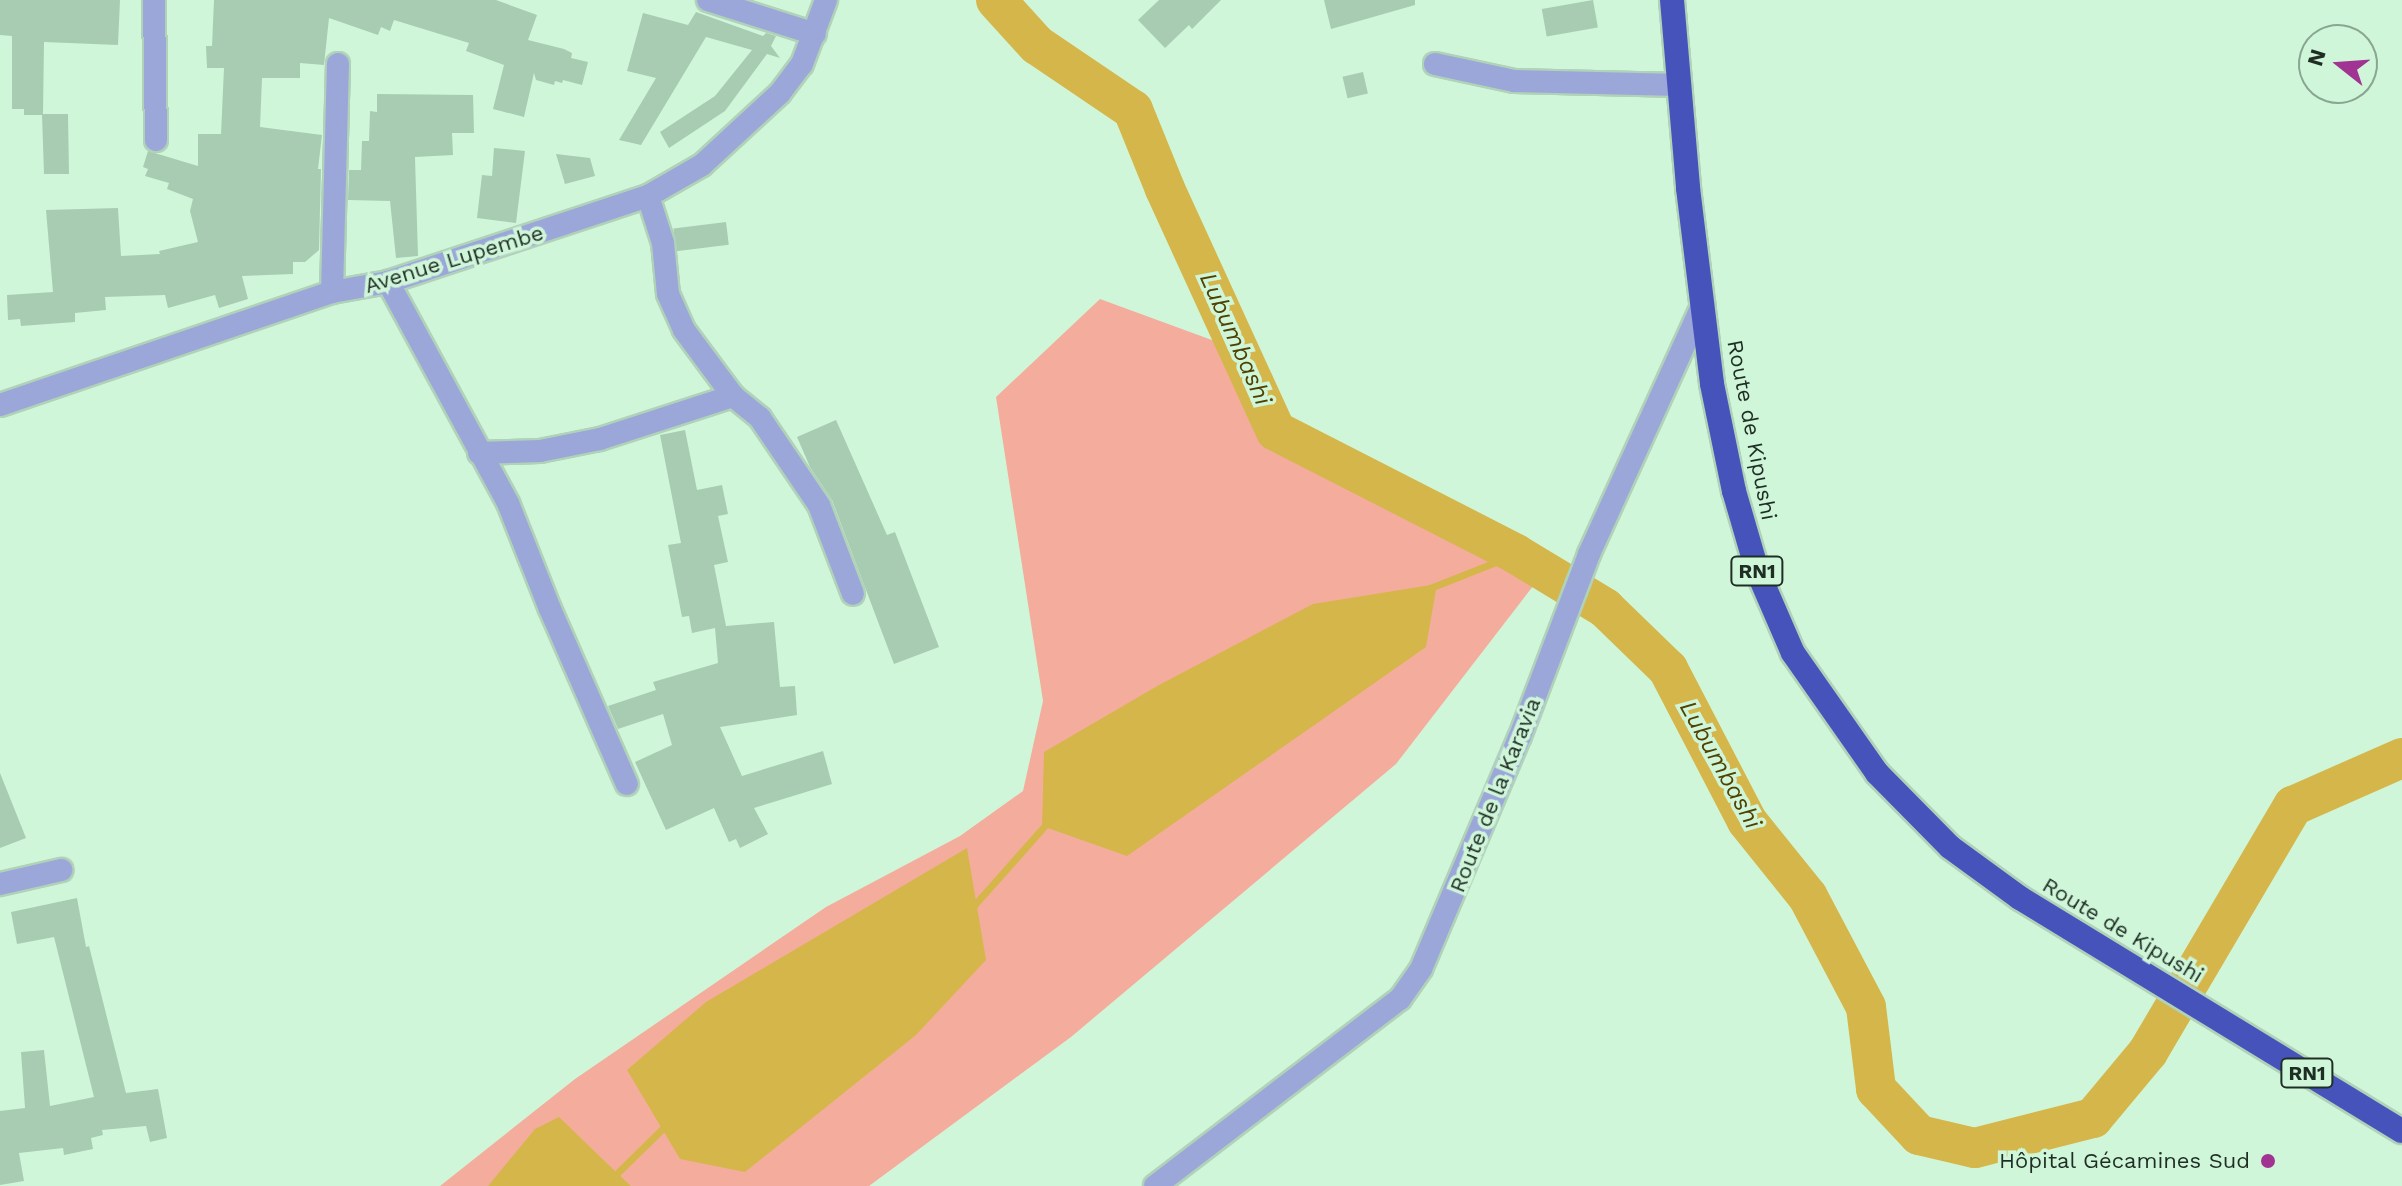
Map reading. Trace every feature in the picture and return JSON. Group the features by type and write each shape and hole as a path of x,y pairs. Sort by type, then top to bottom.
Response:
{"highway":[{"name":"Route de Kipushi","path":"1672,0 1712,384 1728,465 1757,570 1793,653 1877,773 1950,847 2020,898 2402,1131"}],"street":[{"path":"154,0 156,140"},
{"path":"708,0 815,34"},
{"name":"Avenue Lupembe","path":"0,405 332,292 388,282 648,196 702,165 780,93 802,64 826,0"},
{"path":"332,292 338,64"},
{"path":"1435,64 1514,81 1679,85"},
{"path":"648,196 663,243 668,294 697,351 733,396 760,418 819,505 853,594"},
{"path":"388,282 508,503 550,609 627,784"},
{"name":"Route de la Karavia","path":"1155,1186 1400,999 1421,969 1459,886 1589,554 1703,304"},
{"path":"479,453 540,451 600,439 733,396"},
{"path":"0,884 61,870"}],"shaded area":[{"path":"1100,299 1220,343 1269,433 1422,505 1537,581 1396,764 1071,1037 869,1186 440,1186 575,1079 826,907 960,836 1023,791 1043,701 996,397"},
{"path":"1437,584 1426,647 1127,856 1042,826 1044,752 1159,685 1313,604"},
{"path":"967,848 986,960 916,1035 745,1172 680,1159 627,1070 706,1002"},
{"path":"559,1117 631,1186 488,1186 535,1129"}],"building":[{"path":"0,0 120,0 118,45 44,42 43,114 68,114 69,174 44,174 42,115 24,115 24,109 12,109 12,36 0,35"},
{"path":"214,0 496,0 537,15 528,40 564,49 572,53 571,58 588,62 582,85 563,80 562,83 555,81 554,85 536,80 534,73 524,117 493,109 504,65 466,51 469,43 394,20 390,31 381,27 378,35 329,18 324,65 300,63 300,78 262,78 260,127 322,135 318,169 321,169 319,250 305,262 293,262 293,274 242,276 248,299 219,308 215,295 168,308 165,295 105,297 106,310 75,313 75,322 21,326 20,319 8,320 7,295 53,292 46,210 118,208 121,256 160,254 159,251 198,242 190,211 193,199 167,189 169,183 145,176 148,169 143,167 148,151 198,166 198,134 221,134 224,68 207,68 206,46 212,46"},
{"path":"1159,0 1221,0 1192,29 1189,25 1165,48 1138,20"},
{"path":"1324,0 1415,0 1415,5 1331,29"},
{"path":"1593,0 1598,28 1547,37 1542,9"},
{"path":"696,12 763,36 766,33 776,36 771,46 780,58 767,54 725,111 669,148 660,132 715,96 752,50 706,37 641,145 619,140 656,78 627,71 643,13 688,25"},
{"path":"1363,72 1368,93 1347,98 1343,77"},
{"path":"377,94 473,95 474,133 452,133 453,155 415,157 418,256 396,258 390,201 348,200 349,170 361,170 362,141 369,141 370,111 377,112"},
{"path":"494,148 525,151 516,223 477,218 482,175 492,176"},
{"path":"556,154 590,158 595,176 565,184"},
{"path":"726,222 729,245 676,251 673,228"},
{"path":"836,420 887,535 895,532 939,647 894,664 832,500 810,467 797,437"},
{"path":"685,430 697,490 722,485 728,514 718,516 728,562 714,565 726,626 774,622 780,687 795,686 797,715 720,727 742,776 823,751 832,784 754,808 768,834 740,848 736,839 729,842 714,808 666,830 635,762 672,745 663,714 618,729 608,706 656,690 653,682 718,663 715,628 692,633 689,616 682,617 668,545 681,543 660,435"},
{"path":"0,773 26,838 0,848"},
{"path":"77,898 86,947 89,946 126,1093 158,1089 167,1138 150,1142 146,1126 102,1130 103,1135 91,1138 93,1149 64,1155 63,1148 19,1153 24,1181 0,1185 0,1111 25,1108 21,1052 44,1050 50,1106 94,1097 54,937 17,944 11,912"}],"waterway":[{"name":"Lubumbashi","path":"996,0 1037,45 1133,110 1165,189 1276,431 1516,554 1605,608 1668,669 1747,821 1808,897 1866,1007 1876,1089 1919,1135 1975,1148 2093,1118 2148,1052 2293,806 2402,758"},
{"path":"1430,588 1516,554"},
{"path":"969,911 1048,822"},
{"path":"604,1186 668,1123"}],"place":[{"name":"Hôpital Gécamines Sud","path":"2268,1161"}]}
